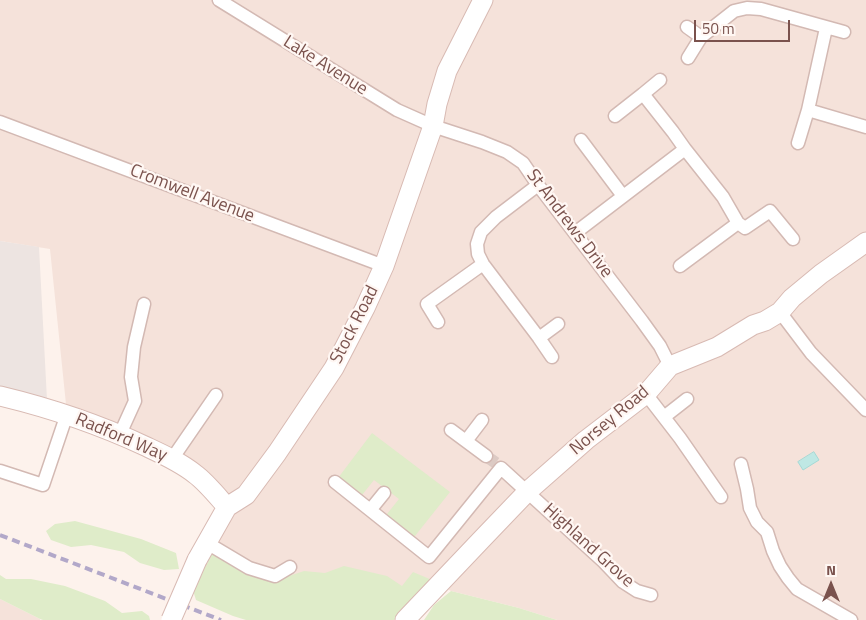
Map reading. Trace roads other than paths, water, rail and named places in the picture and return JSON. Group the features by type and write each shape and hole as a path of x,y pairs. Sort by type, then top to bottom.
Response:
{"street":[{"name":"Lake Avenue","path":"219,0 397,110 433,126"},
{"name":"Stock Road","path":"171,620 197,560 227,507 246,495 277,453 328,376 365,308 384,266 433,126 437,104 447,72 482,0"},
{"path":"688,58 701,37 734,10 747,8 761,9 844,32"},
{"path":"688,27 701,37"},
{"path":"798,143 808,110 826,28"},
{"path":"615,116 660,80"},
{"path":"643,94 723,197 738,223 745,228 770,211 793,239"},
{"path":"808,110 866,127"},
{"name":"Cromwell Avenue","path":"0,122 384,266"},
{"name":"St Andrews Drive","path":"433,126 507,152 524,163 538,185 660,346 670,366"},
{"path":"582,140 623,196"},
{"path":"575,233 685,148"},
{"path":"538,185 496,217 481,232 477,244 478,254 483,264 552,357"},
{"path":"680,266 738,223"},
{"name":"Norsey Road","path":"407,618 528,491 586,440 646,394 670,366 717,347 747,329 766,321 780,312 792,298 821,274 866,242"},
{"path":"438,322 426,304 483,264"},
{"path":"120,434 135,401 131,377 134,347 144,304"},
{"path":"780,312 811,353 866,410"},
{"path":"539,338 558,324"},
{"path":"646,394 680,438 721,497"},
{"path":"172,459 216,395"},
{"name":"Radford Way","path":"0,396 67,414 120,434 172,459 197,475 227,507"},
{"path":"664,417 687,399"},
{"path":"0,471 43,485 67,414"},
{"path":"466,441 482,420"},
{"name":"Highland Grove","path":"450,430 494,462 528,491 623,582 637,591 651,595"},
{"path":"335,482 429,557 494,462"},
{"path":"740,464 747,488 750,508 757,522 767,532 777,558 788,578 797,589 850,620"},
{"path":"371,509 384,493"},
{"path":"208,543 249,568 275,576 290,567"}],"water":[{"path":"814,452 819,460 803,470 798,462"}],"tunnel":[{"path":"486,456 496,463"}],"railway":[{"path":"0,535 221,620"}]}
